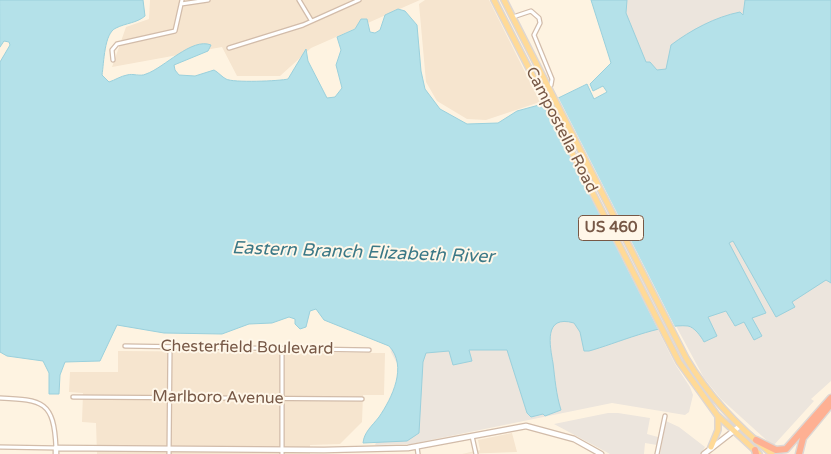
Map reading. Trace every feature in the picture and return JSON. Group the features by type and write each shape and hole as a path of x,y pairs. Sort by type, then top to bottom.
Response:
{"highway":[{"path":"756,440 776,450 786,449 831,398"},
{"path":"799,454 803,438 831,404"}],"main road":[{"name":"Campostella Road","path":"494,0 679,362 718,415"},
{"name":"Campostella Road","path":"504,0 686,358 700,380 740,426"},
{"name":"US 460","path":"718,415 757,453"},
{"path":"711,447 718,430 718,415"},
{"name":"US 460","path":"740,426 772,454"}],"street":[{"path":"114,60 111,52 115,45 169,33 176,29 182,2 208,0"},
{"path":"298,0 311,20"},
{"path":"229,48 303,25 359,0"},
{"path":"513,16 531,11 540,18 540,24 534,35 552,79 551,85"},
{"name":"Chesterfield Boulevard","path":"125,346 369,350"},
{"path":"169,451 170,347"},
{"path":"282,349 282,452"},
{"name":"Marlboro Avenue","path":"73,397 362,399"},
{"path":"0,398 30,399 46,407 55,427 56,454"},
{"path":"658,454 665,416"},
{"path":"0,447 282,452 417,447 526,426 574,439 601,454"},
{"path":"704,454 740,426"},
{"path":"472,436 476,454"},
{"path":"417,447 418,454"}],"shaded area":[{"path":"150,0 420,0 311,48 280,76 237,76 222,47 112,67 126,27 149,19"},
{"path":"425,0 489,0 540,102 486,120 467,119 437,101 426,82 419,4"},
{"path":"593,0 831,0 638,155"},
{"path":"831,209 831,381 811,399 814,401 773,446 721,399 704,378 676,326 729,243"},
{"path":"633,280 675,364 690,387 693,395 689,412 685,415 612,403 411,444 375,445 404,377 391,352 381,293"},
{"path":"118,351 385,353 384,395 363,395 362,422 340,444 310,445 310,454 97,454 96,423 82,422 83,393 69,392 70,372 118,372"},
{"path":"608,413 650,418 647,434 658,437 657,445 645,443 644,454 610,454 554,424"},
{"path":"666,421 679,427 705,447 701,454 660,454"},
{"path":"512,433 517,452 462,454 480,450 478,440"}],"water":[{"name":"Eastern Branch Elizabeth River","path":"0,0 143,0 145,16 116,28 109,36 105,49 102,75 109,82 122,76 146,74 187,49 203,44 211,45 208,51 174,65 179,75 195,76 214,70 224,78 238,81 288,79 306,49 308,61 327,98 335,97 342,88 336,65 341,50 337,37 355,29 361,19 367,19 370,32 375,33 380,30 385,15 398,9 405,11 417,25 421,71 425,89 440,109 467,124 498,123 517,111 550,102 587,84 594,99 607,92 603,86 593,91 590,84 611,63 591,0 627,0 626,13 646,62 650,62 657,70 666,69 671,45 695,29 712,21 740,12 743,15 745,0 831,0 831,283 826,280 792,302 795,307 776,317 733,241 729,243 766,313 752,318 762,336 754,340 744,322 735,326 726,311 708,317 717,336 704,342 693,328 677,326 652,331 584,351 580,332 574,323 564,321 557,323 553,327 550,340 561,410 545,416 543,414 531,417 527,413 507,350 469,350 472,361 453,365 449,351 426,353 423,362 419,433 407,441 363,443 367,432 379,417 393,391 398,372 395,354 389,346 324,320 316,309 310,311 306,327 300,329 295,324 295,319 289,317 272,323 249,324 222,334 164,333 117,325 100,361 65,362 60,375 59,394 49,394 49,373 43,361 7,356 0,352 0,62 10,45 9,42 4,41 0,47"}],"pier":[{"path":"557,95 676,329 660,333 542,101"}]}
